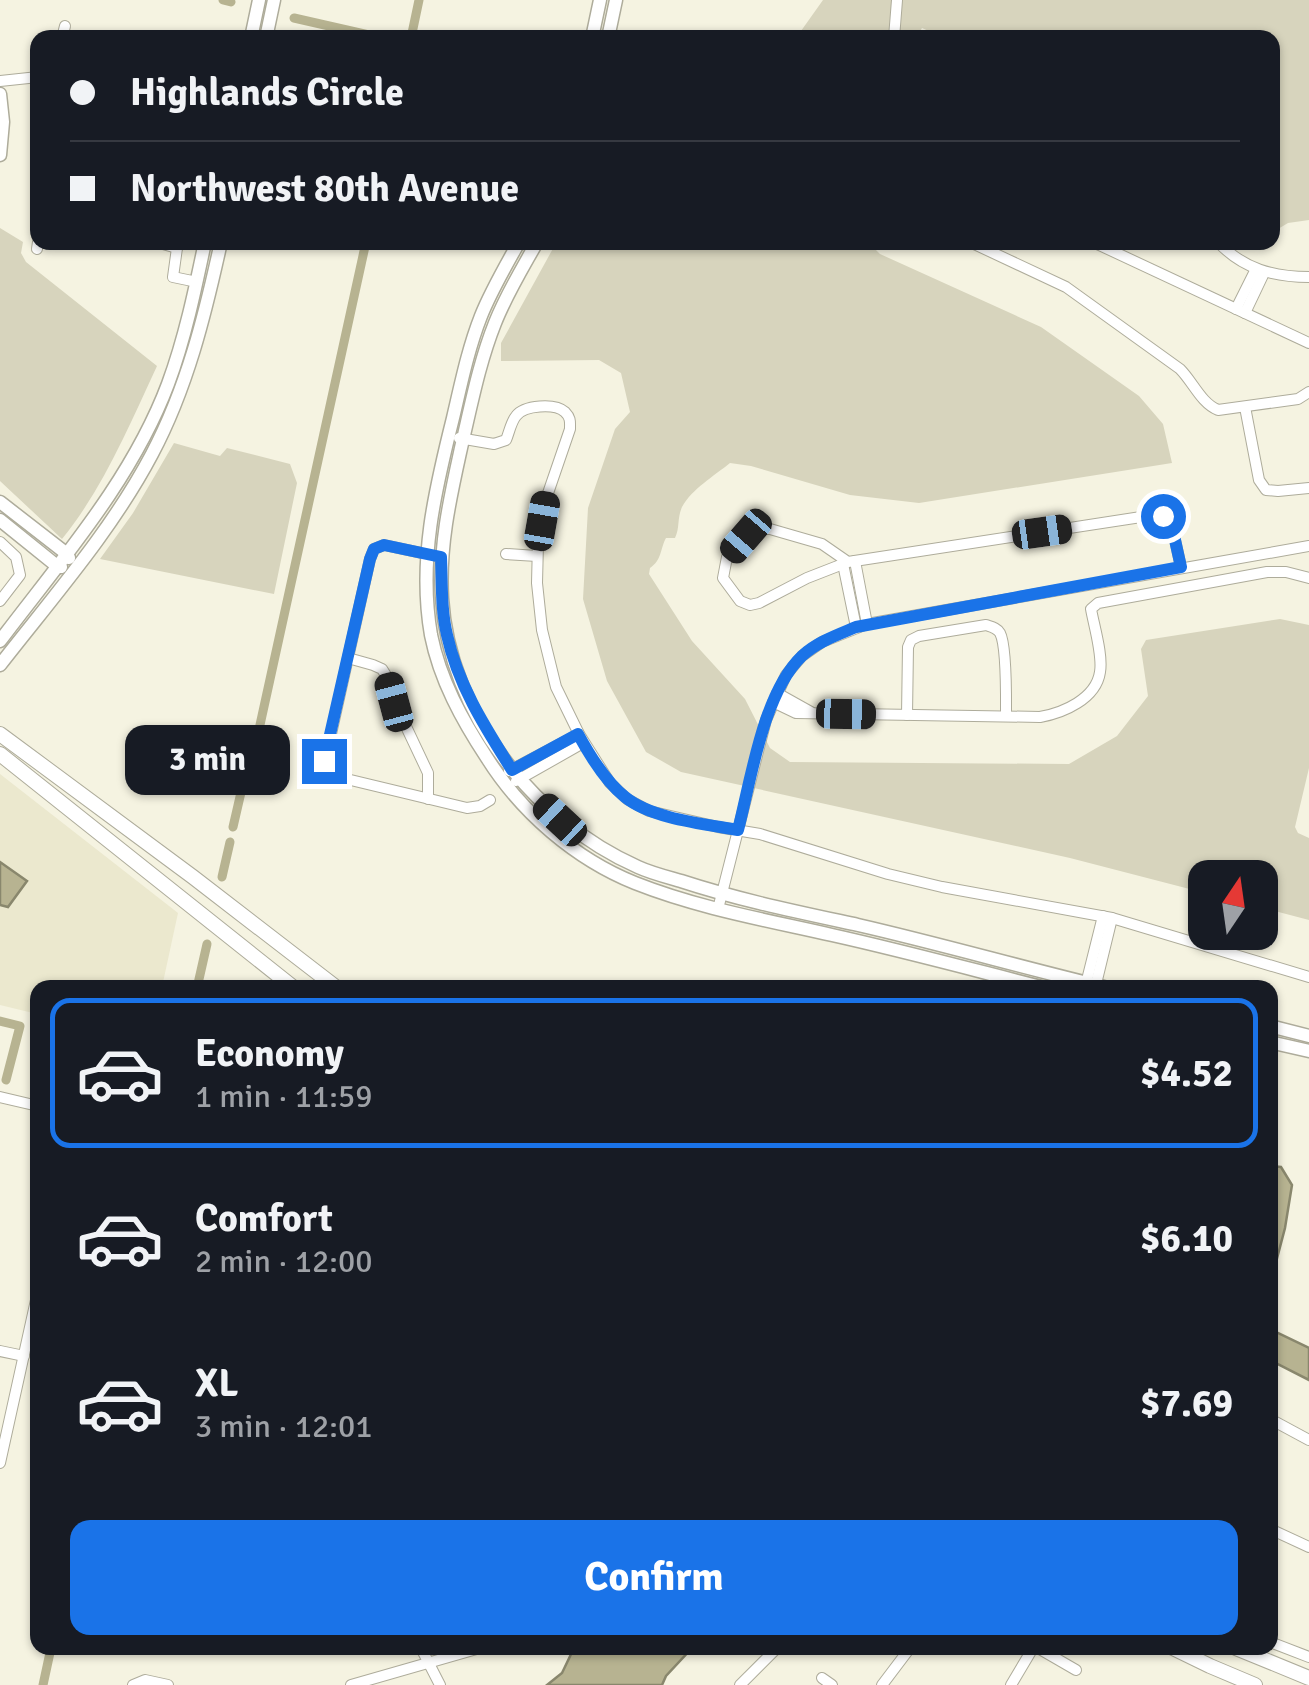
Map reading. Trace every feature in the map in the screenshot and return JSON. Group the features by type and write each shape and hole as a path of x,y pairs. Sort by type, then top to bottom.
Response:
{"main road":[{"path":"0,734 327,980"},
{"path":"0,754 284,980"},
{"path":"1187,1655 1255,1685"},
{"path":"1253,1655 1309,1678"}],"street":[{"path":"253,30 259,0"},
{"path":"268,30 274,0"},
{"path":"594,30 600,0"},
{"path":"610,30 616,0"},
{"path":"895,30 898,0"},
{"path":"0,82 30,79"},
{"path":"0,94 0,155"},
{"path":"177,250 173,277 197,282"},
{"path":"0,641 120,478 164,395 190,314 204,250"},
{"path":"0,665 74,570 135,484 154,450 182,387 204,318 219,250"},
{"path":"515,250 481,316 467,357 430,518 426,554 432,636 441,672 470,732 509,778 560,820 639,868 722,895 1071,980"},
{"path":"533,250 495,322 482,361 445,521 441,557 446,634 455,667 521,804 550,831 633,882 718,909 1013,980"},
{"path":"987,250 1066,287 1180,369 1208,406 1218,410 1245,408 1298,399 1309,392"},
{"path":"1110,250 1309,343"},
{"path":"1226,250 1260,271 1282,277 1309,277"},
{"path":"1240,311 1260,271"},
{"path":"448,436 494,444 506,440 514,418 521,411 532,408 556,407 566,412 570,420 546,499 538,556 542,630 556,686 581,738 610,783 627,799 648,810 760,834 888,874 1107,918 1309,977"},
{"path":"1245,408 1259,480 1266,490 1309,488"},
{"path":"0,502 67,554 74,570"},
{"path":"862,626 849,562 822,544 758,529 727,557 723,578 740,601 750,605 849,562 1163,516 1171,522 1181,567"},
{"path":"0,520 57,566 74,570"},
{"path":"0,542 16,556 20,575 0,601"},
{"path":"441,557 384,545 374,549 324,761 334,776 428,799 467,808 490,800"},
{"path":"718,909 766,720 786,675 802,656 822,642 862,626 1309,546"},
{"path":"506,554 538,556"},
{"path":"775,698 796,714 1052,715 1089,693 1100,674 1092,608 1098,603 1267,572 1309,578"},
{"path":"907,715 911,640 986,626 1000,634 1006,671 1006,716"},
{"path":"348,658 374,664 388,677 394,702 428,774 428,799"},
{"path":"509,778 581,738"},
{"path":"1095,980 1107,918"},
{"path":"1278,1028 1309,1036"},
{"path":"1278,1044 1309,1051"},
{"path":"0,1098 30,1104"},
{"path":"0,1464 30,1328"},
{"path":"0,1350 24,1356"},
{"path":"1278,1424 1309,1440"},
{"path":"1278,1533 1309,1547"},
{"path":"1278,1645 1309,1657"},
{"path":"426,1655 440,1685"},
{"path":"350,1685 457,1655"},
{"path":"740,1685 770,1655"},
{"path":"882,1685 905,1655"},
{"path":"1011,1685 1031,1655"},
{"path":"1049,1655 1076,1670"},
{"path":"133,1685 145,1680 168,1685"}],"shaded area":[{"path":"823,0 1309,0 1309,220 1280,228 1280,30 802,30"},
{"path":"0,228 23,242 21,253 26,262 157,366 103,477 62,539 0,481"},
{"path":"552,250 876,250 1041,327 1139,396 1163,424 1172,463 919,503 850,495 730,463 686,500 675,538 666,538 649,574 692,641 745,699 770,748 790,762 1069,764 1117,736 1148,696 1141,649 1146,640 1280,619 1309,625 1309,768 1295,827 1309,838 1309,920 1278,912 1278,860 1188,860 1188,889 1070,858 681,772 646,752 607,681 583,599 588,508 615,429 630,412 621,373 599,360 501,361 501,343"},
{"path":"174,443 220,456 227,448 290,464 297,483 274,594 100,559 133,513"},
{"path":"0,774 178,913 164,980 30,980 30,1012 0,1005"},
{"path":"0,862 27,881 8,907 0,905"},
{"path":"1278,1167 1292,1185 1278,1255"},
{"path":"1278,1333 1309,1348 1309,1380 1278,1364"},
{"path":"571,1655 686,1655 662,1685 547,1685 562,1673"}],"waterway":[{"path":"223,0 231,2"},
{"path":"413,30 419,0"},
{"path":"294,18 347,30"},
{"path":"233,827 256,743 364,250"},
{"path":"222,877 230,842"},
{"path":"199,980 207,944"},
{"path":"0,1021 20,1026 6,1080"},
{"path":"43,1685 49,1655"}],"route":[{"path":"324,761 370,559 374,549 384,545 441,557 446,634 455,667 483,724 512,770 578,734 610,783 627,799 648,810 738,830 766,720 786,675 802,656 856,627 1181,567 1171,522 1163,516"}]}
